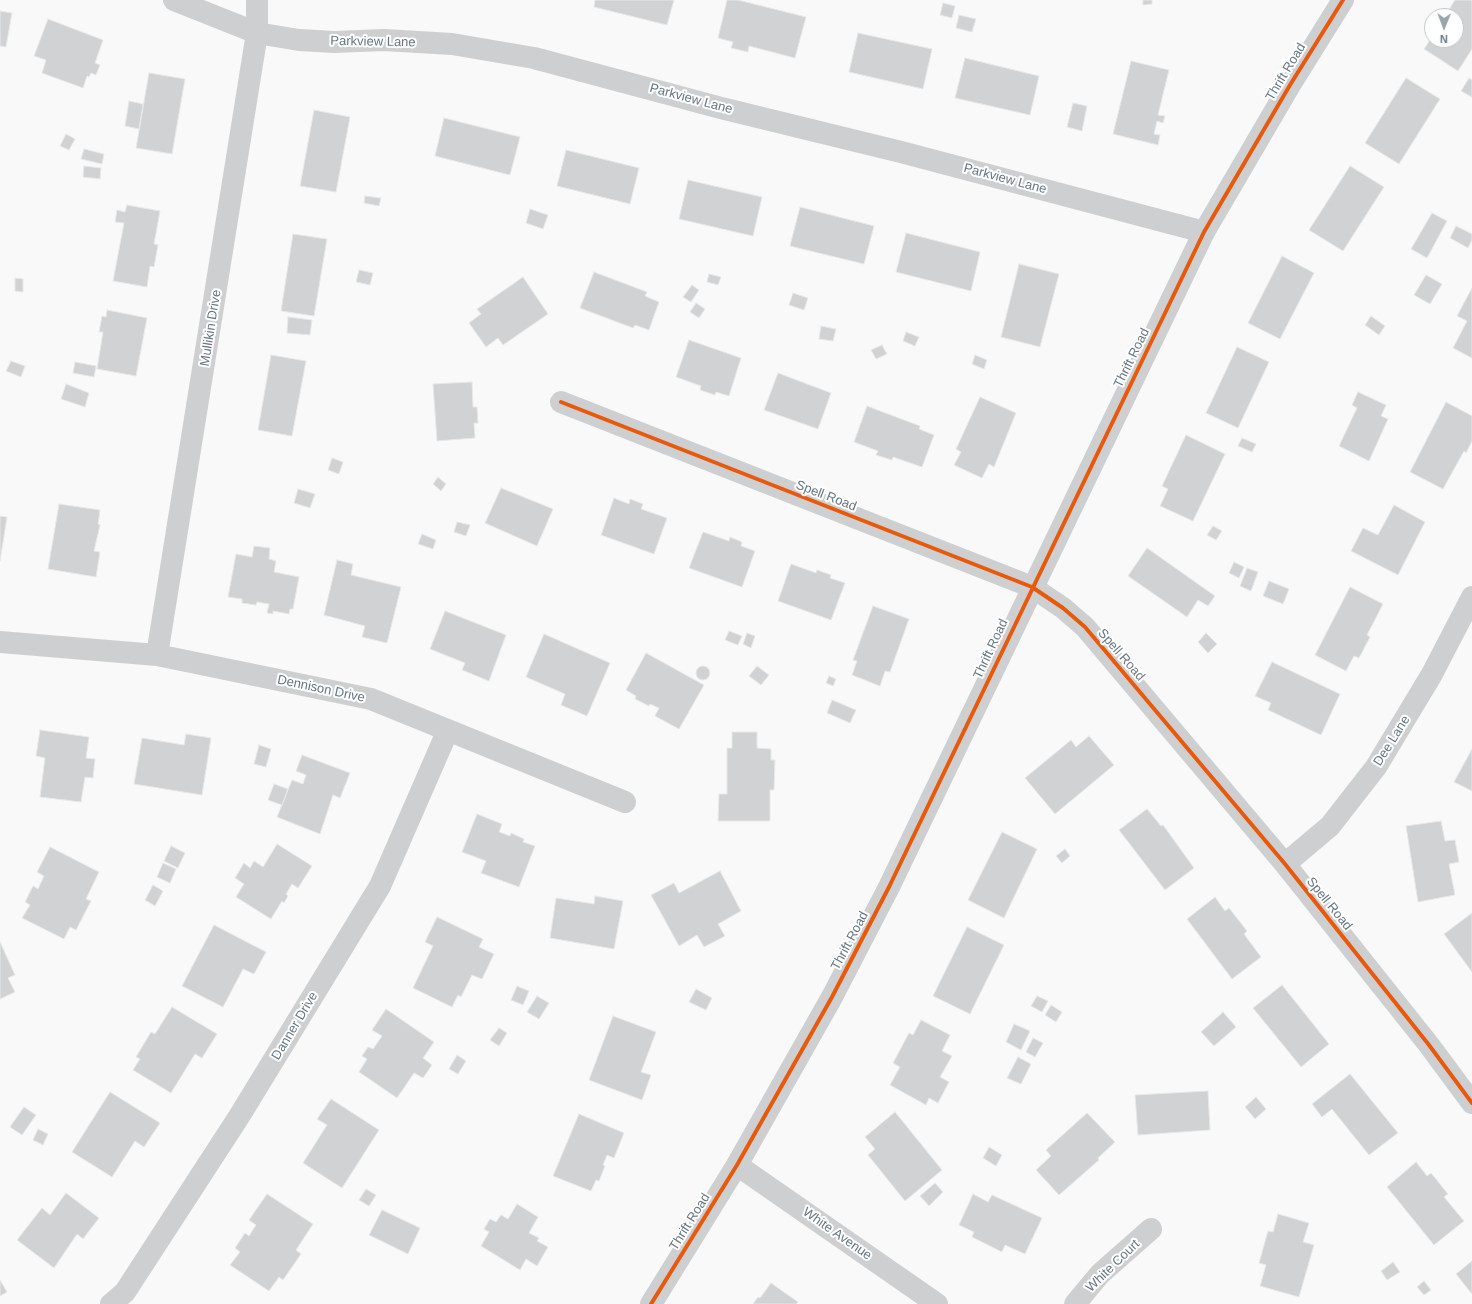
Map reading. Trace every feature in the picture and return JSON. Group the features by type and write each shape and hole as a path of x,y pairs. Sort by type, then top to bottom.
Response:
{"street":[{"name":"Parkview Lane","path":"174,0 257,33 299,40 334,42 384,40 452,44 534,58 721,108 908,154 1204,232"},
{"name":"Mullikin Drive","path":"157,655 257,33 257,0"},
{"name":"Thrift Road","path":"651,1304 737,1165 832,997 889,888 1032,587 1204,232 1290,85 1343,0"},
{"name":"Spell Road","path":"561,402 1032,587 1063,608 1085,627 1285,864 1429,1045 1472,1103"},
{"name":"Dee Lane","path":"1285,864 1330,826 1376,767 1432,674 1472,597"},
{"name":"Dennison Drive","path":"0,642 157,655 371,699 625,802"},
{"name":"Danner Drive","path":"111,1304 125,1292 240,1115 380,886 448,730"},
{"name":"White Avenue","path":"737,1165 937,1304"},
{"name":"White Court","path":"1075,1304 1100,1274 1151,1229"}],"building":[{"path":"595,0 674,0 667,25 594,7"},
{"path":"727,0 738,0 806,17 795,58 749,46 748,52 731,48 733,42 718,38"},
{"path":"1143,0 1152,0 1152,4 1143,5"},
{"path":"1455,0 1472,0 1472,49 1458,71 1424,49 1464,48 1464,8 1450,8"},
{"path":"943,3 955,6 952,18 940,15"},
{"path":"0,11 12,13 6,47 0,46"},
{"path":"959,15 976,19 972,32 956,28"},
{"path":"48,19 103,40 95,63 100,65 96,75 91,73 89,77 87,76 83,88 42,73 46,60 34,56"},
{"path":"858,33 932,49 923,89 849,72"},
{"path":"965,58 1039,76 1030,115 955,98"},
{"path":"1131,61 1169,70 1158,115 1165,116 1163,123 1157,121 1154,134 1160,135 1158,145 1113,134"},
{"path":"149,73 185,79 172,154 136,148"},
{"path":"1406,78 1440,99 1399,164 1365,143"},
{"path":"1469,78 1472,80 1472,97 1461,91"},
{"path":"129,101 143,104 139,129 125,126"},
{"path":"1073,103 1087,106 1082,131 1067,127"},
{"path":"314,110 350,117 336,192 300,186"},
{"path":"444,118 520,137 510,175 435,156"},
{"path":"66,134 75,139 69,150 60,146"},
{"path":"84,149 104,154 102,164 81,159"},
{"path":"566,150 639,168 630,204 557,186"},
{"path":"84,166 101,168 100,179 83,177"},
{"path":"1350,166 1384,187 1343,251 1309,230"},
{"path":"688,180 762,197 753,236 679,219"},
{"path":"365,196 381,198 379,206 364,203"},
{"path":"127,205 160,211 154,244 158,245 154,267 150,266 147,287 113,281 124,223 115,222 117,210 125,212"},
{"path":"800,207 874,226 864,264 790,246"},
{"path":"530,209 548,215 543,229 526,223"},
{"path":"1432,213 1447,221 1427,258 1411,249"},
{"path":"1456,226 1472,234 1472,240 1468,248 1450,238"},
{"path":"906,233 980,252 971,291 896,272"},
{"path":"293,234 327,239 314,316 281,311"},
{"path":"1282,256 1314,273 1280,339 1248,323"},
{"path":"1019,264 1059,274 1040,347 1001,337"},
{"path":"359,270 373,273 370,285 356,282"},
{"path":"594,272 647,292 645,296 659,302 649,330 635,325 633,328 580,308"},
{"path":"709,274 721,277 718,285 707,282"},
{"path":"1426,275 1442,284 1430,304 1414,295"},
{"path":"523,277 548,314 503,345 498,338 486,347 469,323 481,314 477,309"},
{"path":"15,278 23,279 23,292 15,291"},
{"path":"692,285 699,290 691,302 683,297"},
{"path":"1472,288 1472,358 1453,348 1467,321 1457,316"},
{"path":"793,293 808,298 804,310 789,305"},
{"path":"696,303 705,309 699,318 690,312"},
{"path":"107,310 147,318 136,376 97,369 103,332 99,332 102,316 106,317"},
{"path":"1371,316 1385,326 1379,335 1365,325"},
{"path":"288,317 312,320 310,335 287,333"},
{"path":"821,326 836,329 833,341 819,339"},
{"path":"906,332 919,337 915,346 903,341"},
{"path":"689,340 741,358 729,396 716,392 715,395 700,390 701,386 676,377"},
{"path":"882,345 887,354 876,359 871,350"},
{"path":"1237,347 1269,362 1238,428 1206,413"},
{"path":"271,355 306,361 292,436 258,430"},
{"path":"975,355 987,360 984,369 972,364"},
{"path":"11,361 25,366 21,377 6,371"},
{"path":"75,362 96,366 94,377 73,373"},
{"path":"778,373 831,393 818,429 764,410"},
{"path":"472,382 473,407 477,407 478,423 474,423 475,438 437,441 433,384"},
{"path":"66,384 89,393 85,407 61,399"},
{"path":"1358,392 1386,405 1381,416 1388,419 1369,461 1339,446 1357,408 1352,405"},
{"path":"980,397 1016,413 994,467 989,464 982,478 954,465 961,452 956,449"},
{"path":"1446,402 1472,416 1472,441 1466,453 1464,451 1443,489 1410,472"},
{"path":"867,406 920,426 919,429 934,435 922,467 893,457 892,460 876,455 878,451 854,442"},
{"path":"1186,435 1225,454 1193,521 1160,506 1168,489 1162,486"},
{"path":"1242,438 1256,444 1252,452 1238,446"},
{"path":"332,458 343,462 339,474 328,470"},
{"path":"438,477 446,484 441,491 433,484"},
{"path":"501,488 553,509 537,546 485,523"},
{"path":"298,489 315,494 310,508 294,503"},
{"path":"614,498 629,504 630,499 643,504 641,509 667,518 654,554 601,535"},
{"path":"59,504 100,510 98,524 100,525 94,551 100,552 96,577 48,569"},
{"path":"1394,505 1425,522 1398,575 1351,551 1363,528 1378,535"},
{"path":"0,516 7,517 0,561"},
{"path":"457,522 470,525 466,536 454,532"},
{"path":"1213,526 1222,531 1216,540 1207,535"},
{"path":"703,532 729,541 730,537 742,542 741,546 755,551 742,587 689,568"},
{"path":"422,534 436,540 433,549 418,544"},
{"path":"254,546 270,548 269,559 276,561 274,572 299,577 293,609 290,609 289,614 273,611 273,614 267,613 269,604 257,602 256,605 242,603 242,599 228,597 236,554 252,557"},
{"path":"1147,548 1215,596 1208,606 1198,600 1187,617 1128,576"},
{"path":"337,560 353,564 351,575 401,587 387,643 362,637 365,626 324,615"},
{"path":"1234,562 1244,567 1239,578 1229,573"},
{"path":"791,564 816,573 817,570 831,575 830,578 845,583 831,620 778,601"},
{"path":"1247,568 1258,572 1251,591 1240,586"},
{"path":"1269,581 1289,589 1283,604 1263,596"},
{"path":"1350,587 1383,604 1367,635 1370,637 1359,658 1354,656 1346,671 1315,655"},
{"path":"873,606 909,619 890,672 885,671 880,686 852,675 857,661 853,660"},
{"path":"445,611 506,635 489,681 462,670 465,663 430,649"},
{"path":"729,631 742,636 738,645 725,640"},
{"path":"747,633 755,636 751,648 743,644"},
{"path":"1206,633 1217,644 1208,653 1198,642"},
{"path":"544,634 610,663 587,716 561,705 565,694 526,677"},
{"path":"646,653 704,685 679,729 655,716 659,708 650,704 649,706 635,699 636,696 626,690"},
{"path":"1272,662 1340,694 1321,735 1268,710 1271,703 1255,696"},
{"path":"700,666 706,666 710,670 710,676 706,680 700,680 696,676 696,670"},
{"path":"757,666 769,675 761,685 749,676"},
{"path":"829,676 836,679 833,686 826,683"},
{"path":"832,700 856,710 850,723 827,713"},
{"path":"40,730 89,737 86,758 95,759 93,778 85,777 81,802 40,797 45,758 36,756"},
{"path":"732,732 757,732 757,748 771,749 771,760 775,760 774,790 770,790 770,821 718,821 719,794 727,794 727,748 732,748"},
{"path":"186,734 211,738 202,795 134,784 142,738 184,745"},
{"path":"1089,736 1114,765 1055,814 1025,778 1071,740 1076,747"},
{"path":"259,745 271,749 266,767 254,764"},
{"path":"1472,749 1472,791 1454,782"},
{"path":"302,755 350,773 340,798 333,795 320,834 277,817 292,780 303,784 306,775 296,771"},
{"path":"274,784 288,789 282,805 268,800"},
{"path":"1147,809 1161,826 1163,825 1194,868 1165,890 1119,830"},
{"path":"477,814 502,824 499,832 510,836 511,833 524,839 523,842 535,846 519,887 481,873 486,861 462,852"},
{"path":"1441,821 1445,841 1455,840 1459,862 1449,864 1455,895 1418,902 1406,826"},
{"path":"1002,832 1037,849 1004,918 968,900"},
{"path":"277,844 312,866 298,888 292,884 286,894 288,896 284,903 282,901 271,919 236,897 244,884 235,878 244,863 250,868 254,861 263,867"},
{"path":"171,846 185,853 178,868 164,861"},
{"path":"50,847 99,872 86,899 91,901 76,930 70,927 64,939 22,918 30,905 25,902 33,886 38,889 44,876 37,872"},
{"path":"1065,849 1070,856 1062,863 1056,856"},
{"path":"163,863 176,869 170,883 157,877"},
{"path":"720,871 741,911 718,924 725,936 704,947 697,935 679,946 651,895 674,883 679,893"},
{"path":"153,885 163,891 155,906 145,900"},
{"path":"595,896 623,901 614,949 550,938 556,898 594,904"},
{"path":"1215,897 1225,911 1229,908 1247,931 1244,934 1261,957 1232,979 1187,919"},
{"path":"1472,913 1472,972 1444,934"},
{"path":"437,917 483,939 479,947 494,954 482,979 472,975 461,997 458,995 452,1007 413,988 433,946 425,942"},
{"path":"214,925 266,952 254,974 243,969 223,1007 182,986"},
{"path":"967,927 1004,945 970,1014 933,996"},
{"path":"0,942 15,975 8,978 15,992 0,999"},
{"path":"1282,985 1329,1044 1301,1067 1253,1008"},
{"path":"517,986 529,991 523,1005 511,1000"},
{"path":"696,989 712,998 706,1010 689,1002"},
{"path":"537,996 549,1003 539,1019 527,1012"},
{"path":"1037,996 1048,1001 1042,1012 1031,1006"},
{"path":"1051,1005 1062,1012 1056,1022 1045,1015"},
{"path":"172,1007 217,1034 202,1058 195,1054 171,1093 133,1070 140,1059 136,1057 151,1032 155,1034"},
{"path":"386,1009 434,1042 423,1058 432,1065 423,1078 414,1073 397,1098 359,1072 367,1059 362,1056 368,1047 373,1049 382,1036 372,1030"},
{"path":"1223,1012 1236,1027 1214,1046 1201,1032"},
{"path":"613,1016 656,1032 641,1072 651,1075 642,1100 589,1080"},
{"path":"921,1020 950,1035 942,1051 952,1056 940,1077 949,1082 938,1103 929,1098 926,1105 890,1085 900,1067 893,1063 909,1033 913,1035"},
{"path":"1014,1024 1030,1031 1021,1050 1006,1042"},
{"path":"499,1028 507,1033 499,1046 490,1040"},
{"path":"1033,1038 1043,1043 1035,1057 1026,1052"},
{"path":"457,1055 466,1061 458,1074 449,1069"},
{"path":"1018,1057 1031,1064 1021,1084 1007,1078"},
{"path":"1350,1074 1398,1133 1369,1155 1332,1109 1322,1117 1312,1104"},
{"path":"1208,1091 1210,1130 1138,1135 1135,1095"},
{"path":"110,1092 160,1123 144,1147 135,1141 112,1177 72,1152"},
{"path":"1256,1097 1266,1109 1255,1119 1245,1107"},
{"path":"331,1099 379,1130 342,1188 303,1163 327,1125 317,1119"},
{"path":"24,1107 36,1115 22,1135 10,1127"},
{"path":"895,1112 942,1170 905,1201 868,1155 875,1149 865,1137"},
{"path":"1087,1113 1115,1142 1098,1158 1099,1160 1059,1195 1036,1170 1051,1156 1046,1150"},
{"path":"579,1114 624,1133 614,1158 607,1155 603,1165 605,1166 599,1181 596,1180 591,1191 553,1176"},
{"path":"38,1129 48,1134 43,1145 33,1140"},
{"path":"989,1147 1002,1155 996,1166 983,1158"},
{"path":"1416,1162 1427,1176 1431,1173 1448,1194 1444,1197 1464,1221 1434,1245 1387,1187"},
{"path":"935,1183 943,1192 929,1206 920,1196"},
{"path":"366,1189 376,1195 369,1206 359,1200"},
{"path":"66,1193 99,1218 83,1239 77,1234 54,1268 17,1240 42,1208 50,1215"},
{"path":"267,1194 313,1224 296,1250 301,1254 283,1280 279,1277 269,1291 230,1265 240,1252 235,1248 245,1233 249,1236 256,1225 249,1220"},
{"path":"973,1194 988,1202 992,1195 1042,1218 1025,1254 1005,1245 1002,1252 972,1237 974,1232 959,1225"},
{"path":"517,1204 538,1217 529,1233 539,1238 537,1241 548,1247 537,1266 526,1259 520,1270 481,1246 489,1232 484,1229 490,1219 496,1222 501,1215 508,1219"},
{"path":"382,1210 420,1228 408,1254 369,1235"},
{"path":"1278,1214 1309,1223 1303,1242 1314,1245 1299,1297 1260,1286 1266,1265 1259,1263 1268,1231 1273,1232"},
{"path":"1472,1261 1472,1294 1456,1274"},
{"path":"1393,1262 1400,1272 1387,1280 1381,1271"},
{"path":"0,1280 7,1292 0,1296"},
{"path":"1424,1281 1431,1290 1424,1295 1417,1287"},
{"path":"771,1283 798,1302 796,1304 753,1304 758,1297 760,1298"}],"cycle path":[{"path":"651,1304 737,1165 832,997 889,887 1204,232 1290,85 1343,0"},
{"path":"561,402 1032,587 1063,608 1085,627 1285,864 1429,1045 1472,1103"}]}
